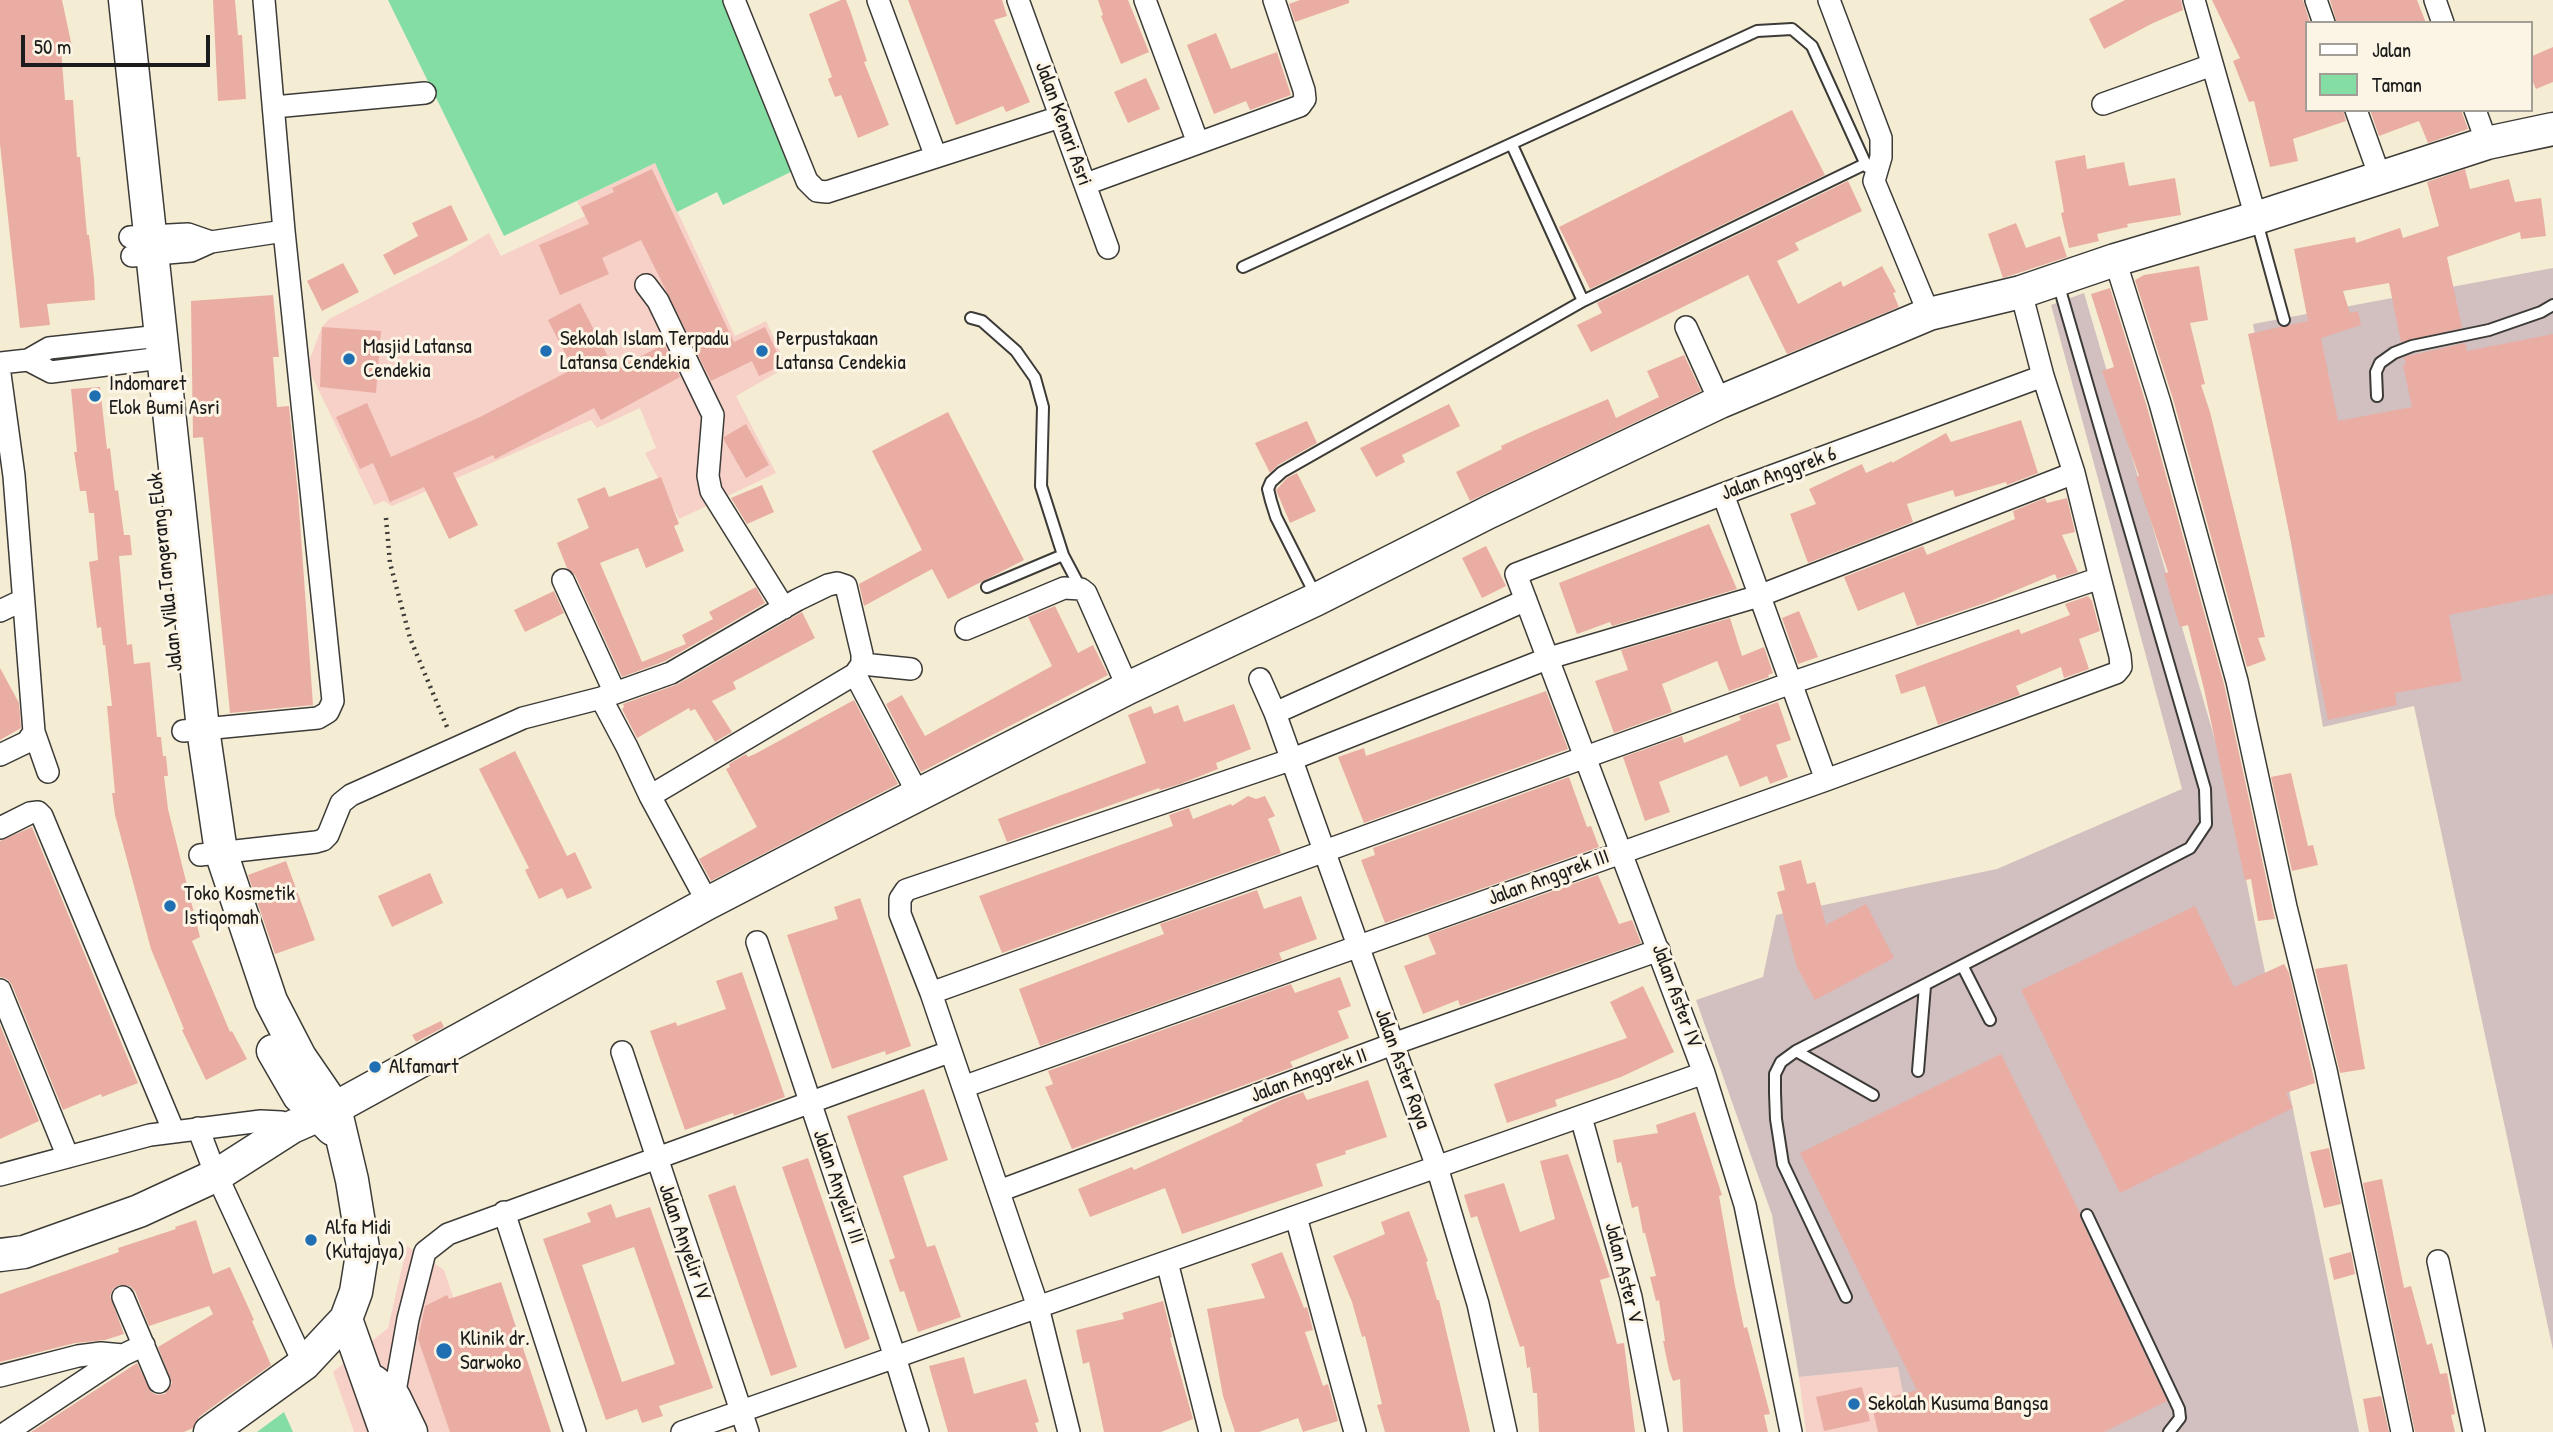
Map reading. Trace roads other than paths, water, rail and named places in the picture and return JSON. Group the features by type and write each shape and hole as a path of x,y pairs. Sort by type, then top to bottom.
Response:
{"street":[{"name":"Jalan Villa Tangerang Elok","path":"108,0 134,186 193,730 211,853 263,1004 300,1057 315,1117"},
{"name":"Jalan Villa Tangerang Elok","path":"125,0 134,186"},
{"path":"193,730 318,718 328,712 333,701 284,231 264,0"},
{"path":"878,0 936,157"},
{"name":"Jalan Kenari Asri","path":"1018,0 1108,248"},
{"path":"1145,0 1198,143"},
{"path":"1086,184 1300,106 1306,99 1275,0"},
{"path":"1829,0 1881,138 1881,157 1869,172 1929,314"},
{"path":"2194,0 2256,218"},
{"path":"2316,0 2323,21"},
{"path":"2435,0 2442,21"},
{"path":"740,2 804,174 817,191 827,192 1060,117"},
{"path":"2103,104 2213,65"},
{"path":"274,107 425,93"},
{"path":"2357,112 2380,177"},
{"path":"2476,112 2487,143"},
{"path":"0,1255 24,1252 139,1211 217,1175 315,1117 708,903 918,794 1128,688 1720,402 1929,314 2021,292 2487,143 2553,129"},
{"path":"141,246 188,234 211,242 284,231"},
{"path":"2115,260 2160,403 2237,681 2286,907 2326,1070 2402,1432"},
{"path":"646,285 658,301 713,415 708,476 711,491 783,608"},
{"path":"931,993 1791,683 2101,578 2074,473 2043,376 2021,292"},
{"path":"1686,327 1720,402"},
{"path":"0,363 28,360 51,372 151,348"},
{"path":"0,374 7,480 23,600 34,732 48,772"},
{"name":"Jalan Anggrek 6","path":"1517,574 1723,494 2043,376"},
{"path":"1069,1432 1038,1307 931,993 900,914 900,899 905,890 1290,760 1549,658 1759,596 2074,473"},
{"path":"1723,494 1826,780"},
{"name":"Jalan Aster IV","path":"1517,574 1704,1073 1745,1205 1791,1432"},
{"name":"Jalan Anggrek III","path":"963,1087 1826,780 2116,673 2121,667 2120,656 2101,578"},
{"path":"563,580 627,747 650,796 708,903"},
{"path":"211,853 323,840 346,798 523,718 608,695 692,663 783,608 828,585 842,583 846,586 862,654 859,669 918,794"},
{"path":"966,629 1064,588 1081,589 1086,593 1128,688"},
{"path":"0,611 23,600"},
{"path":"1275,713 1526,600"},
{"path":"650,796 859,669 911,669"},
{"name":"Jalan Aster Raya","path":"1260,679 1275,713 1437,1167 1478,1304 1506,1432"},
{"path":"0,755 27,742 34,732"},
{"path":"0,828 30,813 38,812 42,816 174,1132"},
{"name":"Jalan Anyelir III","path":"757,942 918,1432"},
{"name":"Jalan Anggrek II","path":"999,1191 1393,1044 1659,950"},
{"path":"0,990 68,1157"},
{"name":"Jalan Anyelir IV","path":"622,1052 747,1432"},
{"path":"386,1415 425,1252 448,1234 949,1052"},
{"path":"682,1432 1704,1073"},
{"name":"Jalan Aster V","path":"1581,1116 1632,1297 1657,1432"},
{"path":"0,1175 150,1135 261,1121 281,1122 315,1117 343,1140 363,1248 356,1292 346,1319 304,1364 210,1432"},
{"path":"198,1128 304,1364"},
{"path":"504,1212 575,1432"},
{"path":"1296,1217 1355,1432"},
{"path":"2438,1261 2473,1432"},
{"path":"1167,1262 1210,1432"},
{"path":"123,1297 159,1382"},
{"path":"346,1319 367,1376 386,1415 411,1432"},
{"path":"8,1432 123,1355 144,1345"},
{"path":"0,1376 78,1356 101,1353 123,1355"}],"lane":[{"path":"1243,267 1757,31 1792,29 1802,36 1819,59 1869,172 1583,301 1282,472 1271,482 1268,489 1276,517 1317,598"},
{"path":"1512,145 1583,301"},
{"path":"2256,218 2284,320"},
{"path":"1846,1297 1783,1164 1776,1119 1776,1074 1781,1062 1796,1051 2190,848 2206,824 2205,789 2057,280"},
{"path":"2377,397 2376,372 2380,363 2394,353 2412,346 2489,330 2541,312 2553,305"},
{"path":"971,318 982,321 1016,351 1035,378 1043,407 1041,486 1063,555 1081,589"},
{"path":"987,587 1063,555"},
{"path":"1963,967 1990,1020"},
{"path":"1918,1070 1925,986"},
{"path":"1796,1051 1873,1095"},
{"path":"2087,1215 2179,1409 2180,1418 2169,1432"}],"place":[{"name":"Sekolah Islam Terpadu Latansa Cendekia","path":"546,351"},
{"name":"Perpustakaan Latansa Cendekia","path":"762,351"},
{"name":"Masjid Latansa Cendekia","path":"349,359"},
{"name":"Indomaret Elok Bumi Asri","path":"95,396"},
{"name":"Toko Kosmetik Istiqomah","path":"170,906"},
{"name":"Alfamart","path":"375,1067"},
{"name":"Alfa Midi (Kutajaya)","path":"311,1240"},
{"name":"Klinik dr. Sarwoko","path":"444,1351"},
{"name":"Sekolah Kusuma Bangsa","path":"1854,1404"}]}
